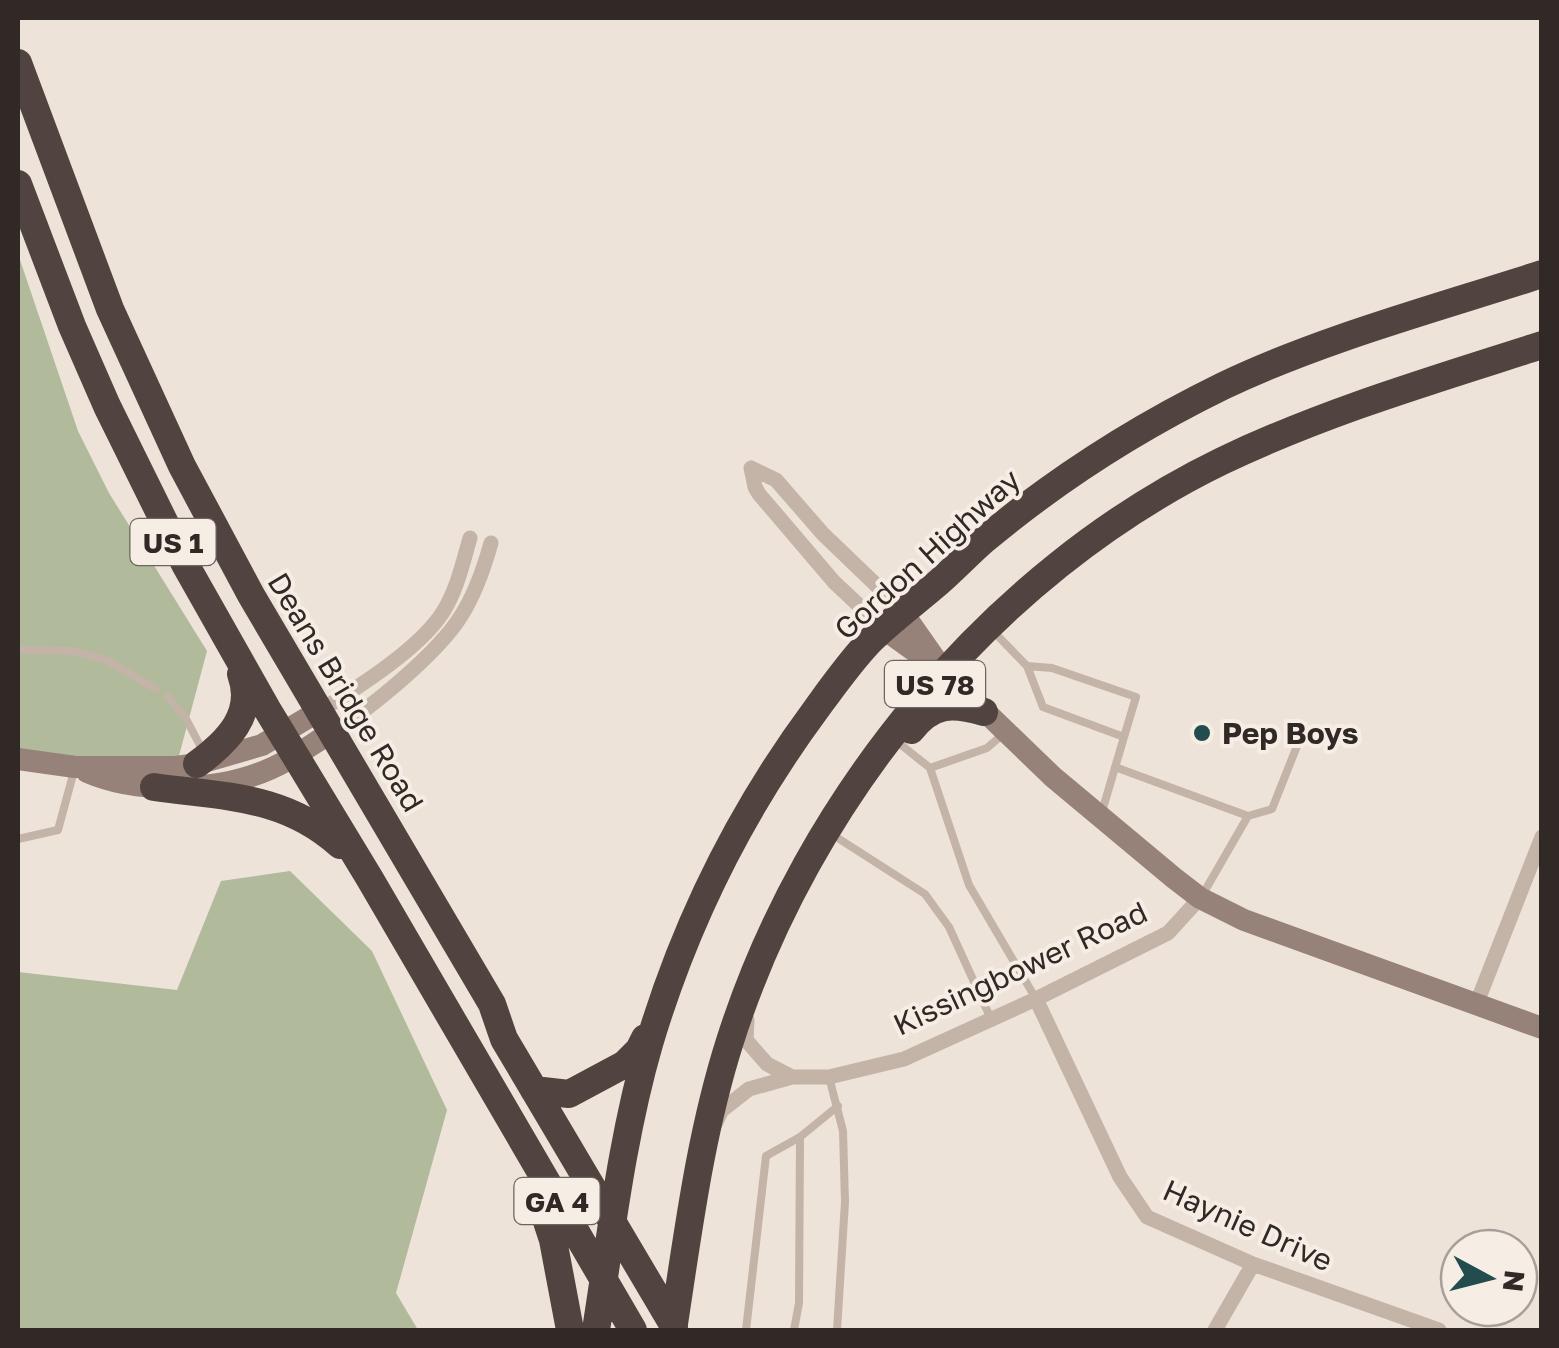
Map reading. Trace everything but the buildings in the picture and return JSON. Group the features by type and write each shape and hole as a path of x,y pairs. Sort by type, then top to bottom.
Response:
{"highway":[{"name":"Deans Bridge Road","path":"18,62 104,293 158,414 232,562 492,1004 504,1039 673,1328"},
{"name":"US 1","path":"18,184 107,406 159,514 288,744 511,1121 544,1208 570,1330"},
{"name":"Gordon Highway","path":"596,1330 635,1097 682,948 725,856 766,782 796,736 868,643 982,542 1052,487 1173,412 1250,374 1311,350 1542,274"},
{"name":"US 78","path":"673,1328 702,1150 722,1066 750,984 825,830 890,736 945,673 989,627 1096,538 1218,463 1350,407 1542,345"},
{"path":"207,772 235,728 244,705 244,684 228,640"},
{"path":"825,830 918,721 947,705 958,704 984,712"},
{"path":"154,787 207,772 320,828 367,874"},
{"path":"534,1090 568,1094 624,1064 639,1050 658,1015"},
{"name":"GA 4","path":"511,1121 634,1330"}],"street":[{"name":"Kissingbower Road","path":"894,621 898,605 823,534 776,480 751,468 759,494 834,582 894,621 1053,777 1200,898 1244,920 1542,1028"},
{"path":"18,759 75,767 176,767 207,772 262,745 288,744 326,721 346,695 406,650 442,614 470,538"},
{"path":"326,721 348,722 382,696 444,637 472,596 490,543"},
{"path":"75,767 105,780 154,787"},
{"path":"1476,1005 1542,837"},
{"name":"Kissingbower Road","path":"702,1150 722,1110 749,1088 792,1077 830,1076 904,1059 1168,933 1200,898"},
{"path":"750,984 746,1040 767,1064 792,1077"},
{"name":"Haynie Drive","path":"1036,999 1120,1177 1147,1217 1253,1264 1439,1330"},
{"path":"1215,1330 1253,1264"}],"lane":[{"path":"989,627 1027,666 1043,707 1124,737"},
{"path":"18,650 75,650 108,661 156,688"},
{"path":"1027,666 1052,668 1136,697 1100,817"},
{"path":"168,697 185,717 207,772"},
{"path":"930,768 987,748 1005,732"},
{"path":"1115,767 1248,816 1272,809 1299,741"},
{"path":"900,744 930,768 968,885 1036,999"},
{"path":"18,839 58,830 75,767"},
{"path":"1200,898 1248,816"},
{"path":"825,830 924,894 949,928 991,1020"},
{"path":"830,1076 843,1131 845,1202 837,1330"},
{"path":"746,1330 766,1156 838,1106"},
{"path":"794,1330 799,1303 800,1136"}],"green space":[{"path":"18,254 78,431 109,493 207,651 176,767 18,757"},
{"path":"290,871 372,951 447,1110 396,1293 418,1330 18,1330 18,972 177,990 221,881"}],"place":[{"name":"Pep Boys","path":"1202,733"}]}
